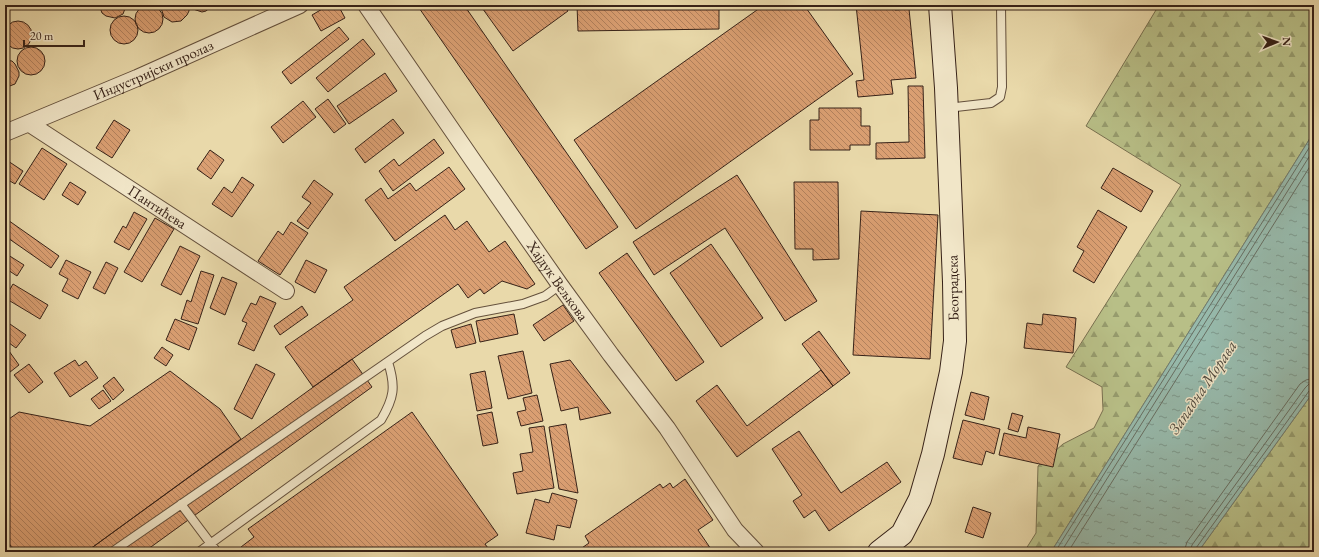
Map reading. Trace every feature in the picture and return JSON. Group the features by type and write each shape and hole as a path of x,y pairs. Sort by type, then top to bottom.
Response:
{"street":[{"name":"Индустријски пролаз","path":"5,133 30,124 137,78 300,5"},
{"name":"Хајдук Вељкова","path":"366,5 469,156 560,285 611,356 667,428 735,530 756,552"},
{"name":"Београдска","path":"879,552 902,534 920,499 933,454 951,372 954,341 954,282 940,5"},
{"name":"Пантићева","path":"30,124 286,291"}],"lane":[{"path":"946,108 991,103 1000,97 1002,87 1001,5"},
{"path":"112,552 425,336 442,326 475,313 524,304 545,296 560,285"},
{"path":"199,552 381,420 390,404 393,388 392,375 388,362"},
{"path":"181,504 217,552"}],"green space":[{"path":"1159,5 1314,5 1314,132 1051,552 1024,552 1036,533 1038,466 1063,444 1094,428 1103,410 1102,387 1066,367 1181,185 1086,126"},
{"path":"1314,391 1314,552 1198,552"}],"water":[{"name":"Западна Морава","path":"1314,132 1314,391 1198,552 1051,552"}],"building":[{"path":"99,5 126,6 123,14 115,18 106,16 102,13"},
{"path":"132,5 145,5 139,7"},
{"path":"149,5 159,9 163,19 159,29 149,33 139,29 135,19 139,9"},
{"path":"162,5 189,5 189,11 181,21 172,22 164,17 161,8"},
{"path":"189,5 213,5 206,11 202,12 193,9"},
{"path":"329,5 338,5 345,18 321,31 312,15"},
{"path":"417,5 464,5 618,227 586,249"},
{"path":"480,5 564,5 568,11 513,51"},
{"path":"577,5 719,5 719,29 578,31"},
{"path":"764,5 804,5 853,74 636,229 574,140"},
{"path":"856,5 894,5 895,10 909,9 916,78 891,80 893,94 858,97 856,81 864,80"},
{"path":"124,16 134,20 138,30 134,40 124,44 114,40 110,30 114,20"},
{"path":"18,21 28,25 32,35 28,45 18,49 8,45 4,35 8,25"},
{"path":"339,27 349,39 291,84 282,72"},
{"path":"363,39 375,54 328,92 316,78"},
{"path":"31,47 41,51 45,61 41,71 31,75 21,71 17,61 21,51"},
{"path":"5,60 12,61 19,72 19,76 15,84 7,87 5,87"},
{"path":"385,73 397,91 349,124 337,106"},
{"path":"908,86 923,86 925,158 876,159 876,143 909,142"},
{"path":"328,99 346,124 334,133 315,109"},
{"path":"303,101 316,117 283,143 271,127"},
{"path":"819,108 861,108 861,126 870,126 870,145 850,145 850,150 810,150 810,120 819,120"},
{"path":"393,119 404,133 365,163 355,149"},
{"path":"114,120 130,130 112,158 96,148"},
{"path":"434,139 444,153 393,191 379,171 394,159 399,166"},
{"path":"42,148 67,164 44,200 19,184"},
{"path":"210,150 224,160 211,179 197,169"},
{"path":"5,159 23,171 15,184 5,178"},
{"path":"449,167 465,189 395,241 365,200 381,188 388,199 410,183 416,191"},
{"path":"1113,168 1153,191 1141,212 1101,188"},
{"path":"737,175 817,301 785,321 725,228 654,275 633,242"},
{"path":"242,177 254,185 232,217 212,204 224,187 232,193"},
{"path":"314,180 333,194 308,229 297,221 311,203 302,197"},
{"path":"70,182 86,192 78,205 62,195"},
{"path":"794,182 838,182 839,259 813,260 813,249 795,249"},
{"path":"1098,210 1127,227 1094,283 1073,271 1084,251 1077,247"},
{"path":"861,211 938,215 930,359 853,355"},
{"path":"134,212 147,219 129,250 114,242 123,226 126,228"},
{"path":"445,215 455,230 467,221 489,252 505,241 535,284 527,289 502,281 484,294 480,289 468,298 458,284 313,387 285,347 353,300 344,287"},
{"path":"5,218 59,256 51,268 5,236"},
{"path":"155,218 174,229 142,282 124,272"},
{"path":"291,222 308,233 280,275 258,261 278,231 283,235"},
{"path":"711,244 763,318 721,347 670,273"},
{"path":"180,246 200,256 181,295 161,285"},
{"path":"5,253 24,265 17,276 5,268"},
{"path":"627,253 704,362 676,381 599,273"},
{"path":"66,260 91,272 78,299 62,291 68,279 59,274"},
{"path":"306,260 327,270 315,293 295,282"},
{"path":"106,262 118,268 105,294 93,288"},
{"path":"201,271 214,275 198,324 181,319 187,300 191,302"},
{"path":"222,277 237,283 225,315 210,308"},
{"path":"13,284 48,305 40,319 5,298"},
{"path":"260,296 276,303 254,351 238,344 247,323 242,321 251,303 256,305"},
{"path":"563,305 574,321 544,341 533,325"},
{"path":"302,306 308,315 280,335 274,326"},
{"path":"514,314 518,334 480,342 476,321"},
{"path":"1043,314 1076,318 1073,353 1024,348 1027,323 1042,325"},
{"path":"175,319 197,328 189,350 166,340"},
{"path":"7,322 26,335 16,348 5,340 5,324"},
{"path":"471,324 476,343 456,348 451,330"},
{"path":"819,331 850,373 833,386 802,344"},
{"path":"162,347 173,355 166,366 154,358"},
{"path":"9,351 19,365 5,376 5,355"},
{"path":"523,351 532,393 508,399 498,356"},
{"path":"352,359 372,387 144,552 86,552"},
{"path":"75,360 79,366 86,361 98,378 70,397 54,373"},
{"path":"570,360 611,413 580,420 578,407 561,411 550,364"},
{"path":"29,364 43,382 29,393 14,375"},
{"path":"256,364 275,374 252,419 234,409"},
{"path":"821,370 833,386 737,457 696,401 717,385 747,426"},
{"path":"170,371 220,409 241,439 86,552 40,552 37,548 32,552 15,552 5,538 5,445 8,443 6,421 19,412 90,426"},
{"path":"485,371 492,408 477,411 470,374"},
{"path":"114,377 124,390 113,400 103,386"},
{"path":"103,390 111,401 99,409 91,399"},
{"path":"971,392 989,397 984,420 965,415"},
{"path":"537,395 543,421 521,426 517,412 526,410 523,398"},
{"path":"412,412 498,535 485,544 491,552 244,552 241,547 254,537 248,529"},
{"path":"492,412 498,443 483,446 477,415"},
{"path":"1012,413 1023,416 1018,432 1008,429"},
{"path":"963,420 1000,429 994,454 986,451 982,465 953,458"},
{"path":"566,424 578,493 559,489 549,427"},
{"path":"544,426 554,488 517,494 513,473 523,471 520,454 533,452 529,428"},
{"path":"1028,427 1060,434 1053,467 999,455 1004,433 1026,438"},
{"path":"799,431 841,493 887,462 901,482 829,531 815,510 804,518 793,501 802,495 772,449"},
{"path":"685,479 713,520 698,530 713,552 576,552 589,543 585,536 660,484 663,488 670,483 673,488"},
{"path":"552,493 577,500 570,528 557,525 554,540 526,533 535,499 549,503"},
{"path":"973,507 991,513 983,538 965,532"}]}
